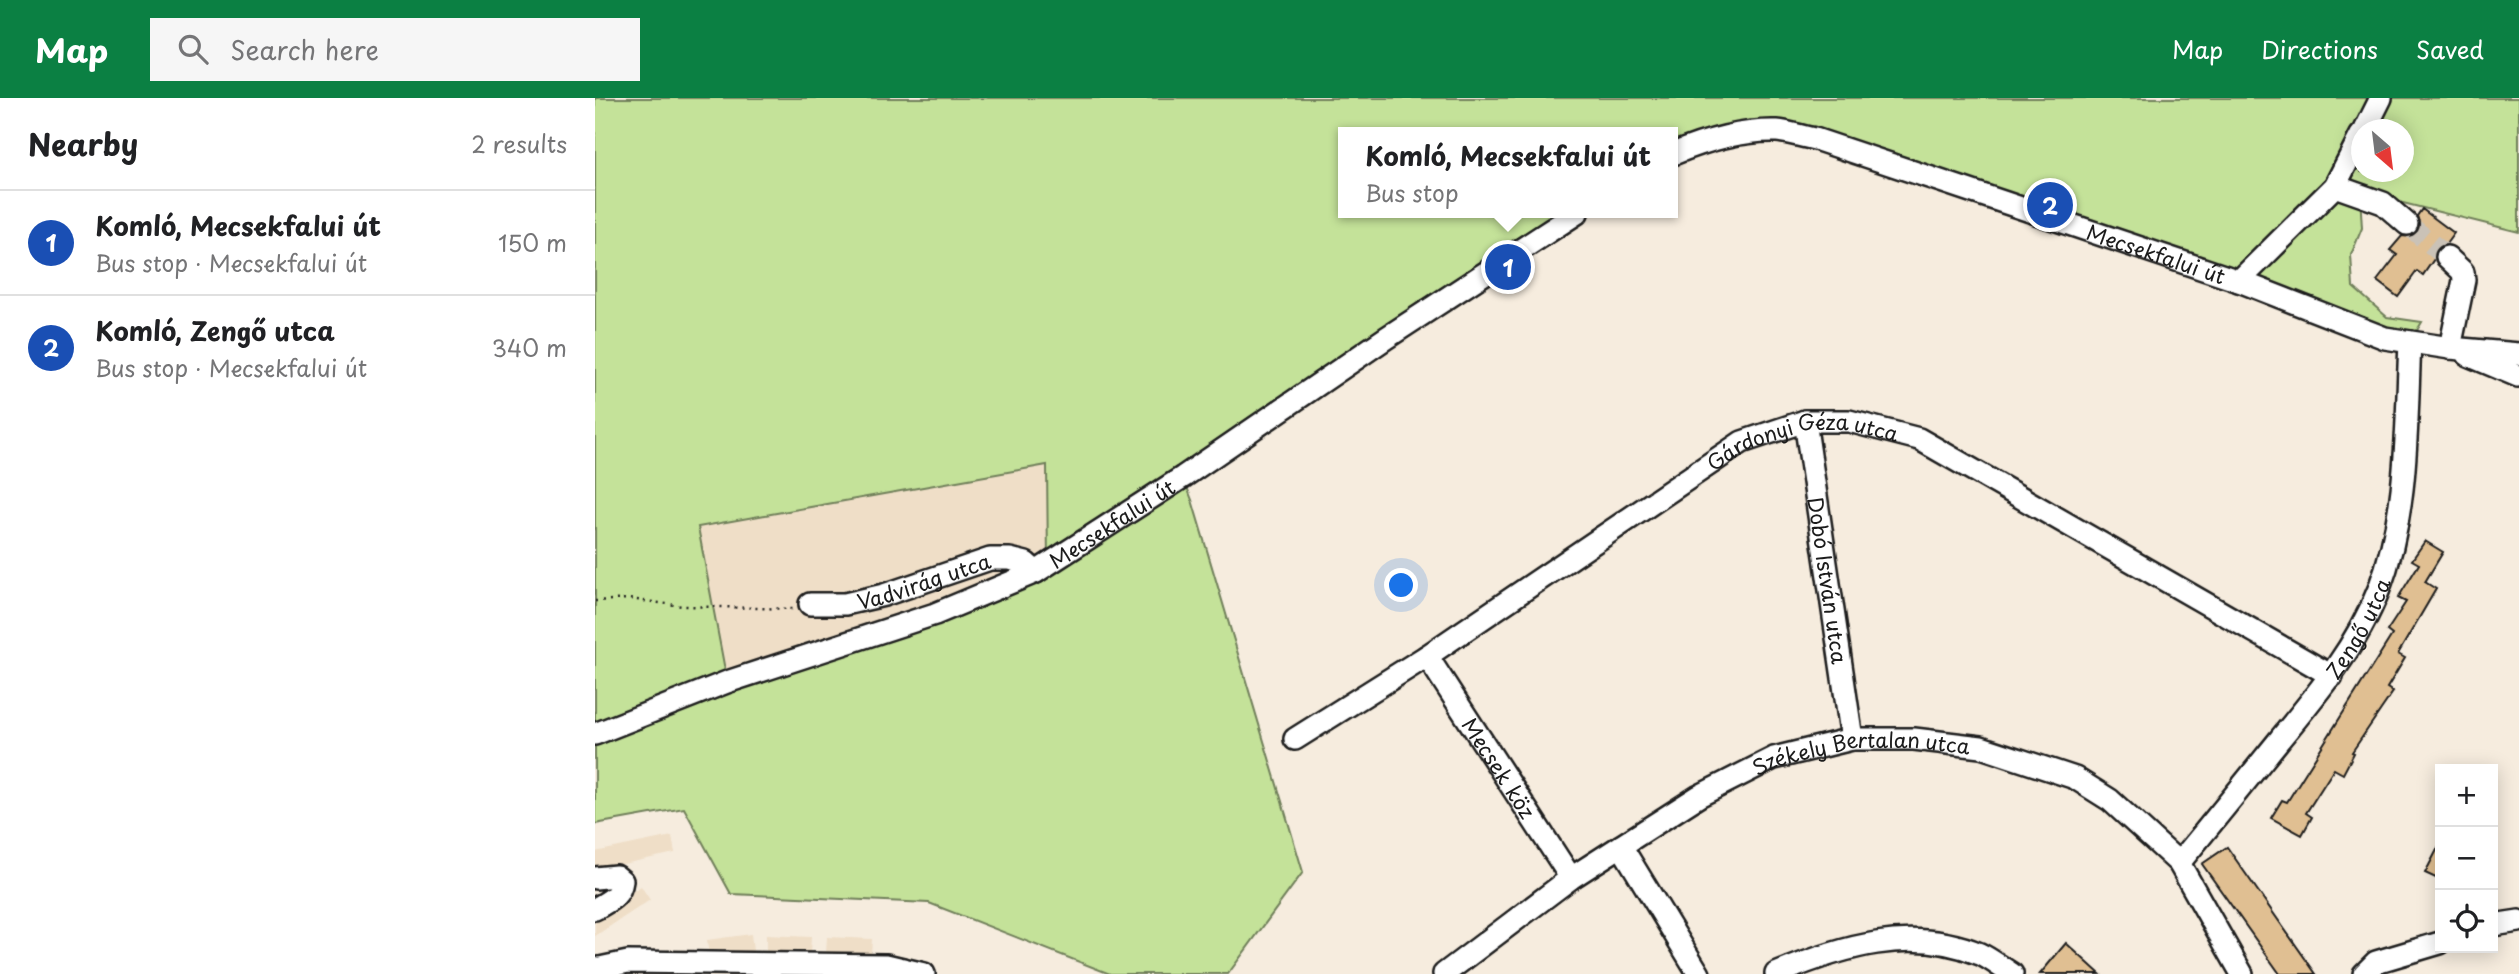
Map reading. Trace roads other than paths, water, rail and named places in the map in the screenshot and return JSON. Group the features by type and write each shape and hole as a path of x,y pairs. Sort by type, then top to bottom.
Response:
{"street":[{"path":"2370,119 2381,98"},
{"name":"Mecsekfalui út","path":"1678,152 1740,134 1778,131 1815,139 2238,281 2385,338 2519,355"},
{"path":"2238,281 2335,186 2351,155"},
{"path":"2335,186 2383,202 2407,224"},
{"name":"Mecsekfalui út","path":"595,734 680,698 935,614 1036,572 1569,218"},
{"path":"2447,257 2463,272 2464,280 2450,348 2519,377"},
{"name":"Zengő utca","path":"2179,863 2332,676 2379,590 2394,538 2404,484 2410,342"},
{"name":"Gárdonyi Géza utca","path":"1295,739 1427,656 1742,442 1805,421 1849,421 1919,439 2332,676"},
{"name":"Dobó István utca","path":"1805,421 1852,739"},
{"name":"Vadvirág utca","path":"810,604 845,604 884,595 990,559 1010,559 1026,563 1036,572"},
{"name":"Mecsek köz","path":"1427,656 1571,878"},
{"name":"Székely Bertalan utca","path":"1444,974 1571,878 1699,796 1775,758 1852,739 1914,739 1981,747 2075,778 2110,800 2179,863 2242,974"},
{"path":"1621,846 1699,974"},
{"path":"595,877 616,876 622,881 621,890 615,897 595,909"},
{"path":"2498,924 2519,921"},
{"path":"1787,972 1832,952 1905,939 1940,943 1980,954 2012,974"},
{"path":"2364,974 2376,962 2435,944"},
{"path":"595,969 628,962 886,965 924,974"}],"tunnel":[{"path":"2407,224 2447,257"}],"place":[{"name":"Komló, Zengő utca","path":"2050,205"},
{"name":"Komló, Mecsekfalui út","path":"1508,267"}]}
